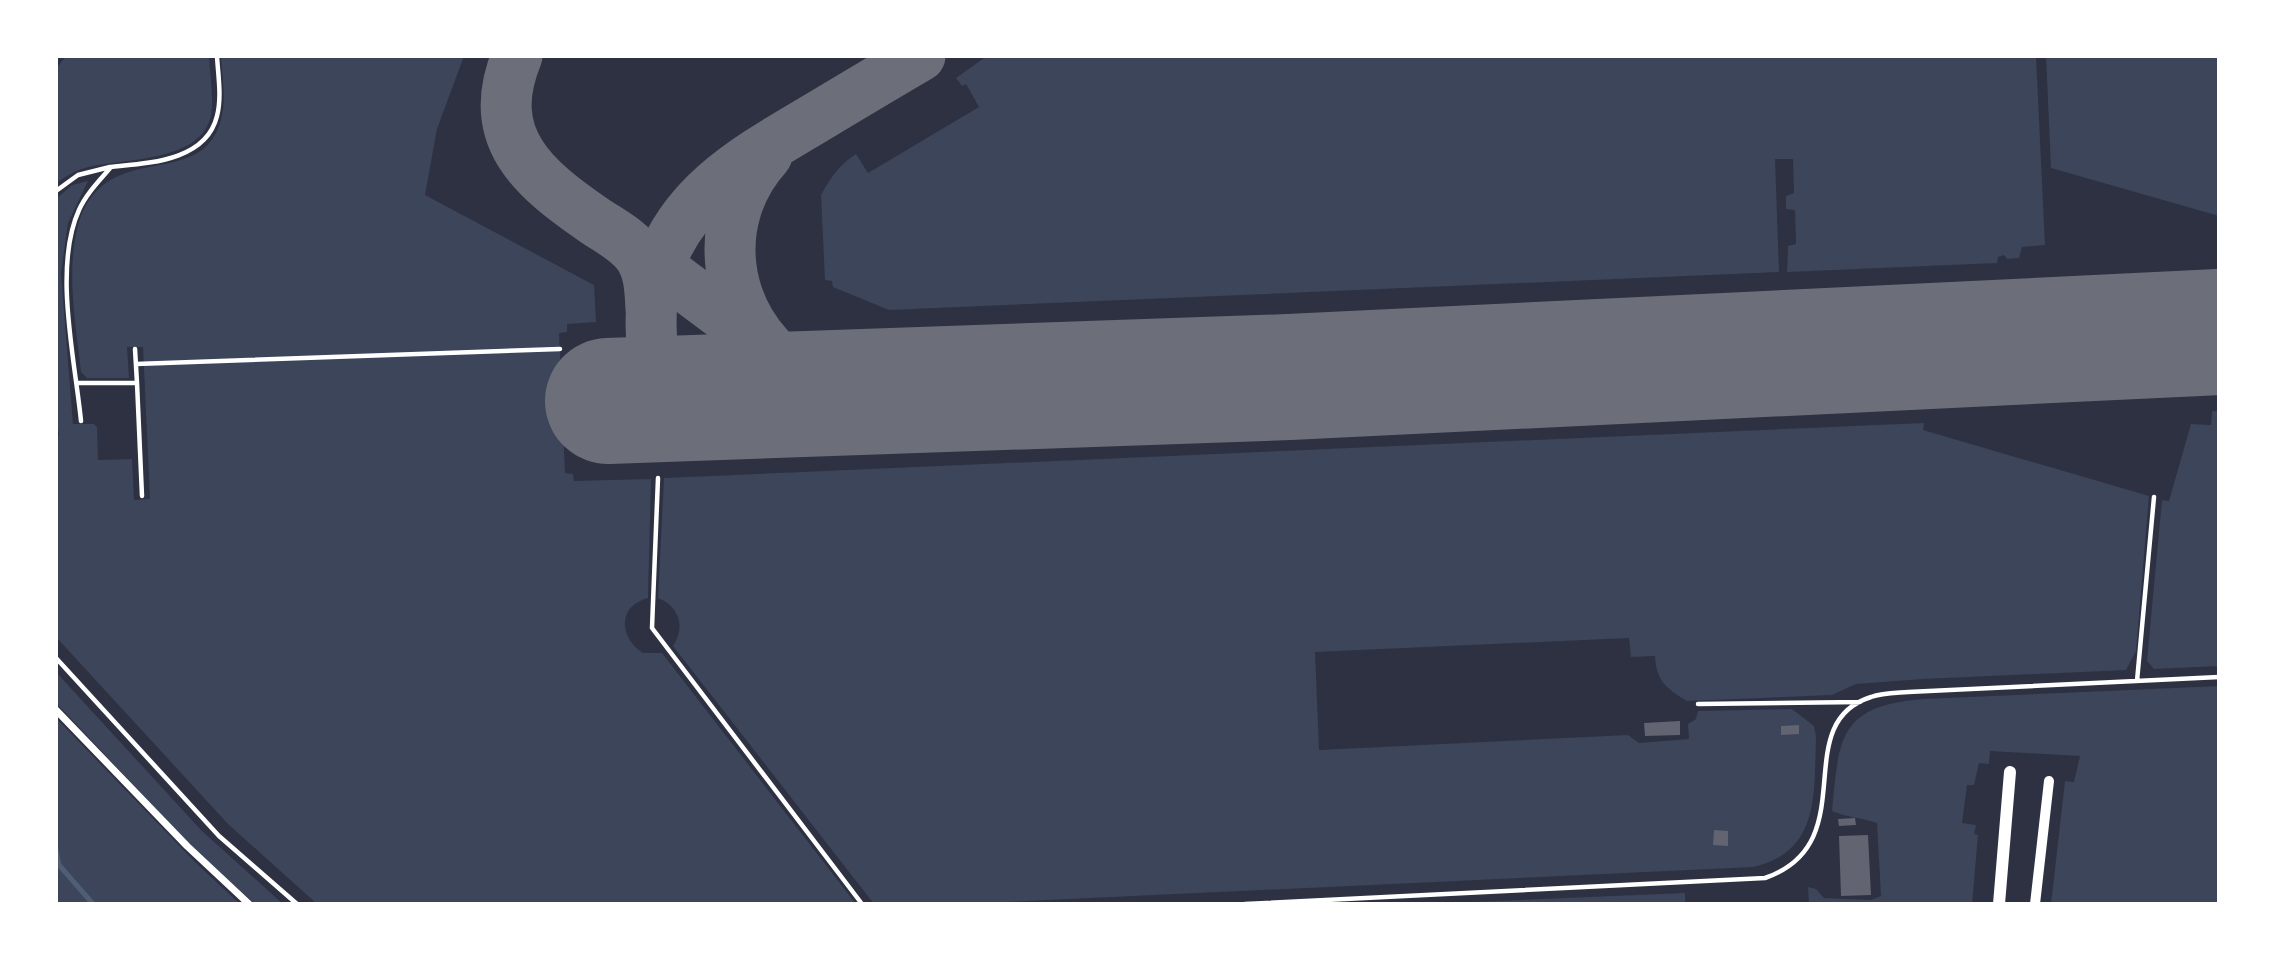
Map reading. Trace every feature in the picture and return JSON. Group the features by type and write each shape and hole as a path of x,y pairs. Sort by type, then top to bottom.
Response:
{"main road":[{"path":"1999,904 2010,772"}],"street":[{"path":"56,710 187,846 249,904"},
{"path":"2035,904 2049,781"}],"lane":[{"path":"56,191 78,176 111,167 184,154 209,135 218,114 217,56"},
{"path":"81,421 67,281 71,237 84,199 111,167"},
{"path":"135,349 142,496"},
{"path":"136,364 560,349"},
{"path":"77,383 136,383"},
{"path":"658,478 652,628 862,904"},
{"path":"2137,681 2154,498"},
{"path":"56,658 219,836 297,904"},
{"path":"1245,904 1765,878 1797,863 1815,837 1821,816 1831,736 1846,711 1860,702 1875,696 1908,692 2219,677"},
{"path":"1698,704 1860,702"}],"shaded area":[{"path":"66,56 209,56 212,108 205,131 193,142 177,150 158,156 85,168 56,183 56,69"},
{"path":"221,56 464,56 437,129 425,195 594,285 596,322 567,324 567,332 559,333 565,473 573,474 574,481 651,479 648,598 638,602 626,615 629,639 643,653 662,653 856,904 317,904 228,824 56,637 56,437 59,436 56,414 56,199 72,185 88,181 68,223 61,273 73,424 94,424 97,427 98,460 132,459 134,500 150,499 143,347 127,347 129,378 87,378 81,372 72,277 75,240 79,222 93,196 111,180 132,171 177,161 197,153 212,139 223,108"},
{"path":"987,56 2036,56 2045,245 2022,247 2019,258 2007,259 2004,255 1998,257 1997,263 1787,272 1788,246 1796,244 1795,210 1786,209 1786,196 1794,193 1793,159 1775,159 1779,272 889,310 833,287 832,281 825,280 821,195 828,183 841,166 856,154 868,173 979,107 966,84 962,86 956,78"},
{"path":"2046,56 2219,56 2219,216 2051,168"},
{"path":"2212,411 2219,411 2219,666 2154,669 2147,661 2162,500 2169,501 2191,424 2211,425"},
{"path":"1924,423 1923,430 2149,496 2136,651 2126,670 1923,679 1856,684 1832,695 1687,701 1660,678 1655,656 1631,657 1629,638 1315,652 1319,750 1628,735 1639,743 1689,739 1688,724 1696,719 1698,711 1792,709 1814,726 1816,737 1815,779 1809,818 1802,834 1791,848 1775,859 1753,867 965,904 874,904 673,646 679,632 678,618 671,606 658,598 664,478"},
{"path":"56,672 201,830 283,904 255,904 194,849 56,703"},
{"path":"2219,686 2219,904 2051,904 2065,781 2074,782 2080,756 1990,751 1989,764 1979,763 1974,785 1967,785 1962,823 1976,825 1974,834 1978,835 1972,904 1809,904 1808,887 1816,889 1824,898 1871,900 1881,896 1877,823 1832,811 1837,763 1842,745 1859,718 1874,709 1923,699"},
{"path":"56,718 198,865 240,904 56,904"},
{"path":"1685,893 1685,904 1422,904"}],"building":[{"path":"1680,721 1680,735 1645,736 1644,723"},
{"path":"1799,725 1799,734 1781,735 1781,726"},
{"path":"1855,818 1856,825 1839,826 1838,819"},
{"path":"1714,830 1728,831 1728,846 1713,845"},
{"path":"1868,835 1871,895 1841,896 1839,836"}],"waterway":[{"path":"56,850 59,865 93,904"}],"taxiway":[{"path":"517,56 508,85 506,110 511,133 520,154 552,189 636,251 648,276 651,309"},
{"path":"656,400 652,338 653,292 666,249 680,224 698,202 741,165 920,56"},
{"path":"767,155 748,181 736,209 731,238 731,267 738,296 750,323 768,347 792,368 819,381 868,392"},
{"path":"635,249 757,340"}],"runway":[{"path":"608,401 1289,377 2219,332"}]}
